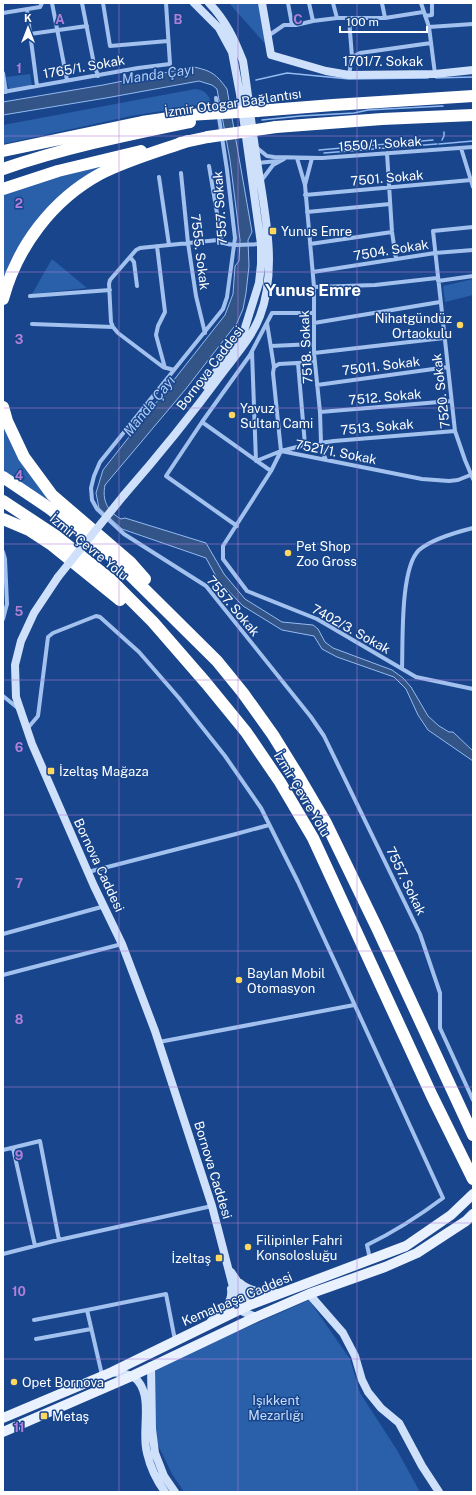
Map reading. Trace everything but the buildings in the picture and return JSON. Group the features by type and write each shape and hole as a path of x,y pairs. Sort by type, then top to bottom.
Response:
{"highway":[{"name":"İzmir Otogar Bağlantısı","path":"3,169 189,118 250,115 279,109 473,96"},
{"path":"3,189 58,171 128,153 208,137 276,127 382,119 473,115"},
{"path":"3,151 142,122 189,118"},
{"path":"3,299 8,280 24,248 41,223 71,193 106,172 130,161 188,142"},
{"path":"3,407 7,421 24,457 52,495 130,562 218,661"},
{"name":"İzmir Çevre Yolu","path":"3,478 49,508 110,555 218,661 274,736 326,823 377,928 473,1135"},
{"name":"İzmir Çevre Yolu","path":"3,501 56,536 111,580 153,622 246,732 280,782 312,838 432,1096 473,1179"},
{"path":"3,520 29,530 52,544 117,597 206,683"}],"main road":[{"path":"194,3 219,28 232,52 250,115"},
{"path":"209,3 220,15 233,36 243,61 250,115"},
{"path":"262,3 268,36"},
{"name":"1701/7. Sokak","path":"268,36 271,55 326,71 349,75 435,74 473,70"},
{"name":"Bornova Caddesi","path":"250,115 254,145 253,162 260,182 268,230 261,243"},
{"name":"Bornova Caddesi","path":"244,1310 229,1270 212,1206 140,988 105,906 88,872 20,711 16,697 15,665 21,641 34,613 58,578 171,439 250,337 260,317 265,299 268,267 261,243 250,115"},
{"name":"Kemalpaşa Caddesi","path":"3,1418 112,1372 204,1326 244,1310 280,1293 406,1246 451,1215 473,1194"},
{"name":"Kemalpaşa Caddesi","path":"3,1432 132,1376 240,1324 309,1294 385,1267 417,1253 466,1221 473,1214"},
{"path":"229,1270 238,1282 246,1288 253,1291 280,1293"},
{"name":"Bornova Caddesi","path":"204,1326 223,1311 229,1304 232,1295 229,1270"},
{"path":"238,1282 244,1310 240,1324"},
{"path":"309,1294 343,1333 355,1356 362,1380 368,1392 382,1408 399,1423 422,1466 439,1492"},
{"path":"244,1310 256,1317"},
{"path":"151,1366 152,1430 155,1453 164,1476 175,1492"},
{"path":"112,1372 132,1376 138,1381 145,1397 146,1452 159,1483 165,1492"}],"street":[{"path":"3,13 40,7 42,3"},
{"path":"52,3 67,80"},
{"path":"82,3 94,64 98,76"},
{"path":"103,3 110,46 168,41 166,3"},
{"path":"288,3 292,25"},
{"path":"309,3 312,21"},
{"path":"333,3 337,18"},
{"path":"382,3 385,18"},
{"path":"421,3 431,43 435,74"},
{"path":"268,36 284,26 312,21 337,18 385,18 432,14 432,3"},
{"path":"26,10 37,86"},
{"path":"349,18 352,57 349,75"},
{"path":"428,28 473,24"},
{"path":"30,34 87,26"},
{"name":"1765/1. Sokak","path":"4,92 138,68 170,64 168,41"},
{"path":"352,57 360,53 431,43"},
{"path":"3,73 4,92"},
{"name":"7557. Sokak","path":"216,98 227,170 235,238 227,297 223,309 205,333 100,462 94,476 92,500 97,509 124,534 206,586 306,711 324,736 420,934 440,993 440,1028 473,1100"},
{"name":"1550/1. Sokak","path":"254,145 267,156 288,158 312,158 473,147"},
{"path":"461,148 473,187"},
{"path":"387,153 392,232 396,259"},
{"name":"1550/1. Sokak","path":"253,162 274,157"},
{"name":"1550/1. Sokak","path":"260,182 273,165 288,158"},
{"name":"7518. Sokak","path":"297,158 305,185 306,195 314,287 314,353 320,412 322,452 326,460"},
{"name":"7518. Sokak","path":"305,185 312,158"},
{"name":"1550/1. Sokak","path":"253,162 279,161"},
{"path":"209,166 222,243"},
{"name":"7555. Sokak","path":"182,173 188,243 196,296 205,333"},
{"path":"159,177 169,245"},
{"name":"7501. Sokak","path":"306,195 471,180"},
{"path":"307,212 390,204"},
{"name":"7520. Sokak","path":"472,476 464,460 455,431 437,280 433,231 473,227"},
{"path":"310,244 392,232"},
{"path":"174,370 165,368 118,333 113,327 110,280 140,248 218,240 222,243 234,245 261,243"},
{"path":"157,246 165,312 158,326 156,335 165,368"},
{"name":"7504. Sokak","path":"313,272 435,253 473,250"},
{"path":"130,257 134,262 137,286"},
{"path":"314,287 375,285 473,276"},
{"path":"30,296 110,290"},
{"path":"314,323 440,302"},
{"path":"237,526 166,476 252,352 272,313 314,313"},
{"path":"267,322 274,367 273,373 281,451"},
{"path":"32,324 113,327"},
{"path":"314,353 444,338"},
{"path":"271,346 314,344"},
{"path":"252,352 256,461"},
{"path":"274,367 279,364 315,362"},
{"path":"298,363 305,445"},
{"name":"75011. Sokak","path":"317,385 448,368"},
{"name":"7512. Sokak","path":"320,412 451,401"},
{"path":"202,422 271,471"},
{"name":"7513. Sokak","path":"256,461 281,451 305,445 334,441 455,431"},
{"name":"7521/1. Sokak","path":"223,546 271,471 281,451 422,479 449,481 472,476"},
{"path":"402,669 405,590 412,559 428,544 473,528"},
{"name":"7402/3. Sokak","path":"223,546 223,559 247,591 318,619 416,677 473,689"},
{"path":"3,552 5,559 7,604 3,619"},
{"path":"27,730 38,716 48,637 52,633 96,616 100,617 139,652 180,698 225,756 261,808 298,882 443,1198 425,1212 367,1245 370,1259"},
{"path":"3,696 20,711"},
{"path":"88,872 269,825"},
{"path":"3,934 105,906"},
{"path":"3,974 122,944"},
{"path":"159,1042 354,1005"},
{"path":"3,1150 40,1141 59,1240"},
{"path":"13,1148 35,1246"},
{"path":"3,1254 212,1206"},
{"path":"34,1320 166,1294 175,1340"},
{"path":"87,1310 102,1376"},
{"path":"36,1338 91,1329"}],"green space":[{"path":"229,3 259,3 267,46"},
{"path":"30,74 32,86 9,89 6,77"},
{"path":"195,89 206,93 211,103 131,116 3,144 3,125"},
{"path":"107,165 80,179 40,216 16,250 3,283 3,194 50,179"},
{"path":"52,259 87,288 32,294"},
{"path":"473,279 473,295 445,302 443,286"},
{"path":"3,420 16,450 50,502 3,470"},
{"name":"Işıkkent Mezarlığı","path":"309,1300 350,1359 360,1393 397,1450 420,1492 184,1492 172,1474 155,1439 154,1368"}],"shaded area":[{"path":"194,67 213,74 227,89 252,232 248,240 249,266 243,309 237,323 185,390 105,485 104,496 107,505 116,516 121,519 125,518 206,543 224,574 245,599 282,622 313,625 318,629 325,642 333,648 392,670 403,678 411,687 428,716 439,726 449,732 453,732 473,751 473,761 428,730 418,715 406,689 394,677 337,657 322,649 314,636 282,630 243,606 218,580 206,558 122,529 99,508 96,493 103,470 225,315 233,294 235,266 239,261 240,240 230,160 217,89 212,85 199,81 3,115 3,102 103,85"}],"waterway":[{"path":"256,80 287,73 349,79 428,78"},
{"path":"436,78 473,77"},
{"path":"262,120 354,113 368,110 443,106"},
{"path":"442,140 444,132"},
{"path":"319,150 433,140"},
{"path":"439,144 473,141"},
{"path":"324,153 437,144"}],"place":[{"name":"Yunus Emre","path":"273,231"},
{"name":"Nihatgündüz Ortaokulu","path":"460,325"},
{"name":"Yavuz Sultan Cami","path":"232,415"},
{"name":"Pet Shop Zoo Gross","path":"288,553"},
{"name":"İzeltaş Mağaza","path":"51,771"},
{"name":"Baylan Mobil Otomasyon","path":"239,980"},
{"name":"Filipinler Fahri Konsolosluğu","path":"248,1247"},
{"name":"İzeltaş","path":"219,1258"},
{"name":"Opet Bornova","path":"14,1382"},
{"name":"Metaş","path":"44,1416"}],"district":[{"name":"Yunus Emre","path":"313,290"}],"water label":[{"name":"Manda Çayı","path":"158,74"},
{"name":"Manda Çayı","path":"149,406"}]}
